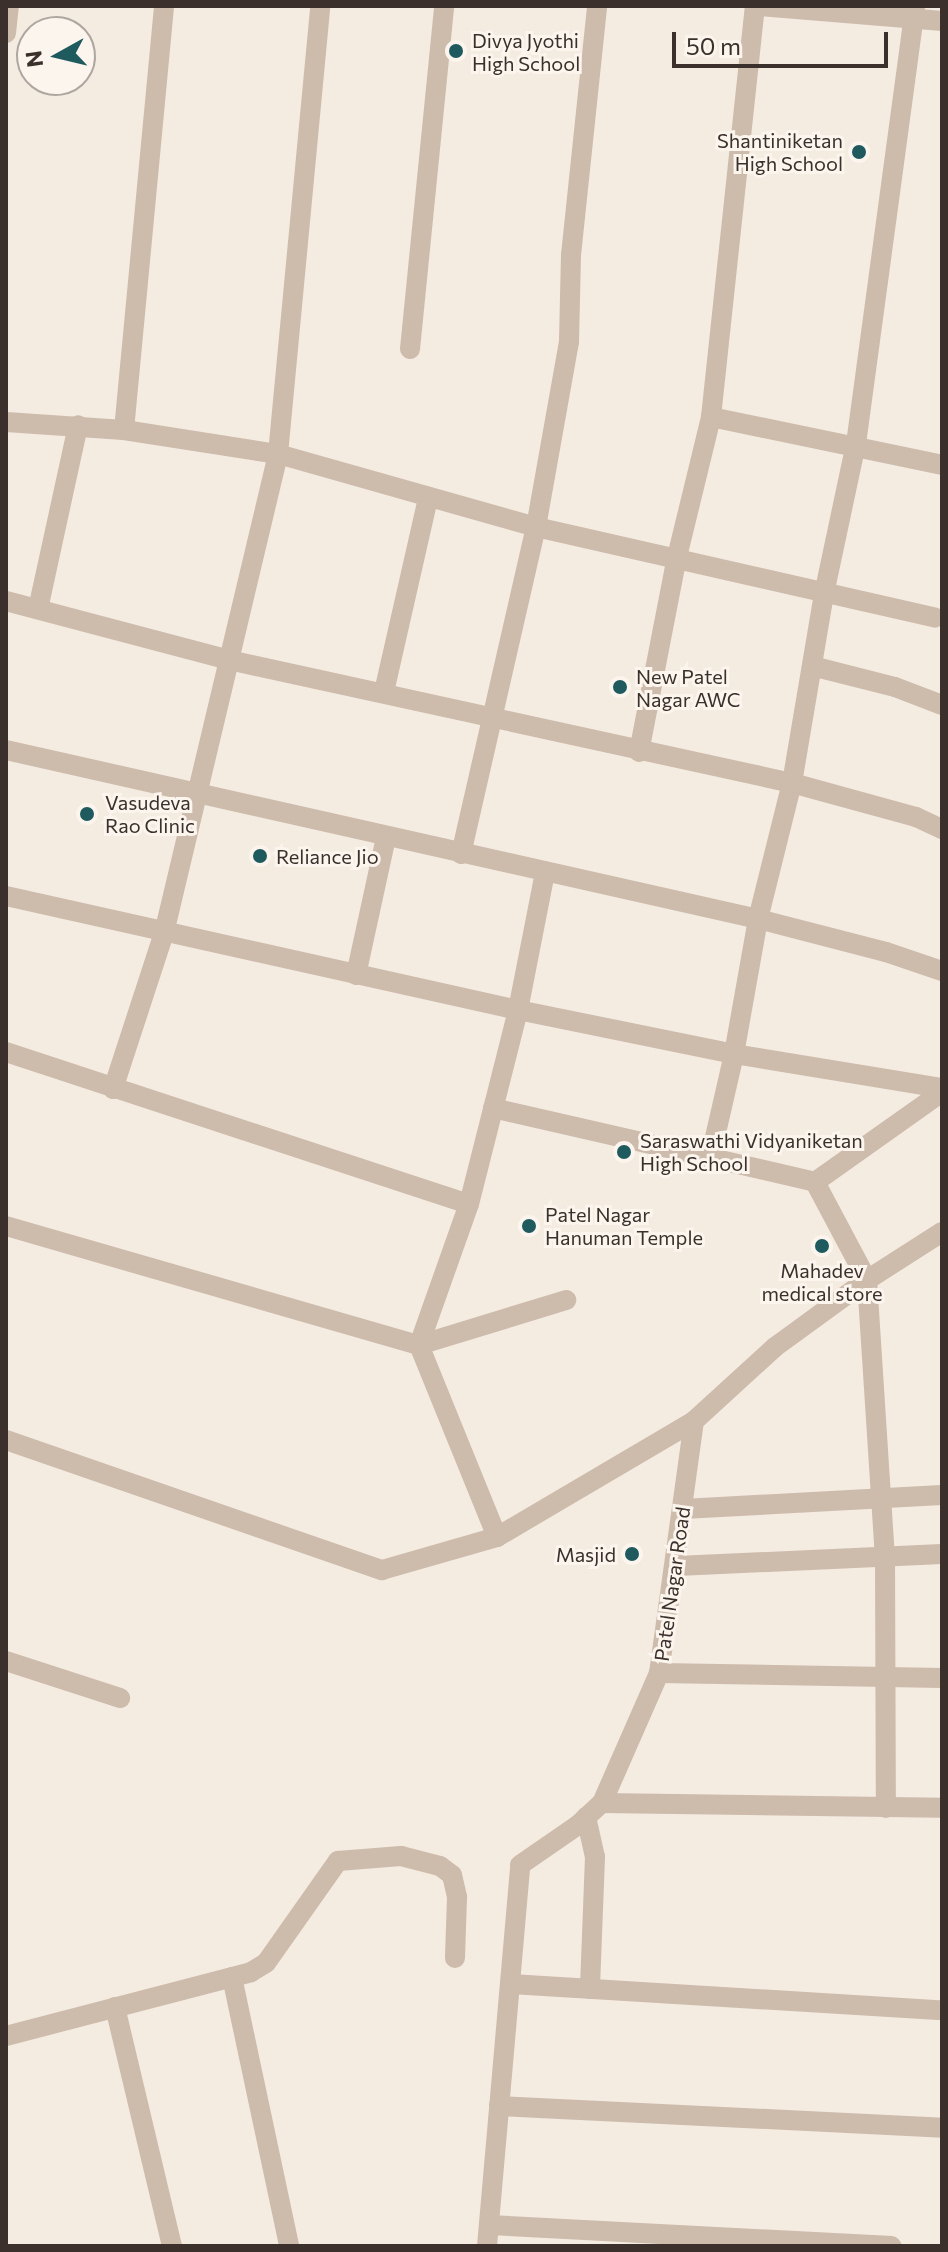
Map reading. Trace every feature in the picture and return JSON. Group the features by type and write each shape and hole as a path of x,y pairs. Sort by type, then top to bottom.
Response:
{"street":[{"path":"6,33 9,6"},
{"path":"124,430 164,6"},
{"path":"113,1089 164,933 200,796 278,454 320,6"},
{"path":"410,349 444,6"},
{"path":"461,854 536,527 569,342 571,255 597,6"},
{"path":"639,752 676,561 711,417 758,6 915,12 942,21"},
{"path":"710,1159 734,1054 758,919 792,783 824,594 856,444 915,12"},
{"path":"711,417 856,444 942,465"},
{"path":"6,422 124,430 278,454 536,527 935,618"},
{"path":"38,609 78,425"},
{"path":"384,692 428,498"},
{"path":"6,601 229,660 792,783 916,817 942,829"},
{"path":"812,666 895,687 942,705"},
{"path":"6,750 758,919 886,952 942,971"},
{"path":"356,975 386,837"},
{"path":"497,1537 419,1345 469,1204 518,1010 545,873"},
{"path":"6,896 518,1010 734,1054 942,1090"},
{"path":"6,1052 469,1204"},
{"path":"493,1108 815,1182 942,1090"},
{"path":"815,1182 867,1280 885,1557 883,1675 886,1808"},
{"path":"6,1226 419,1345 566,1300"},
{"path":"6,1440 370,1569 382,1570 497,1537 694,1421 775,1347 867,1280 942,1232"},
{"name":"Patel Nagar Road","path":"594,1810 659,1673 677,1566 694,1421"},
{"path":"683,1509 942,1495"},
{"path":"677,1566 942,1554"},
{"path":"6,1661 120,1698"},
{"path":"659,1673 942,1678"},
{"path":"487,2246 520,1865 594,1810 942,1808"},
{"path":"590,1989 594,1810"},
{"path":"6,2036 232,1977 266,1963 338,1861 389,1857 417,1859 440,1866 452,1875 457,1897 455,1958"},
{"path":"232,1977 289,2246"},
{"path":"511,1984 942,2010"},
{"path":"115,2007 172,2246"},
{"path":"499,2106 942,2128"},
{"path":"489,2225 630,2238 891,2246"}],"place":[{"name":"Divya Jyothi High School","path":"456,51"},
{"name":"Shantiniketan High School","path":"859,152"},
{"name":"New Patel Nagar AWC","path":"620,687"},
{"name":"Vasudeva Rao Clinic","path":"87,814"},
{"name":"Reliance Jio","path":"260,856"},
{"name":"Saraswathi Vidyaniketan High School","path":"624,1152"},
{"name":"Patel Nagar Hanuman Temple","path":"529,1226"},
{"name":"Mahadev medical store","path":"822,1246"},
{"name":"Masjid","path":"632,1554"}]}
